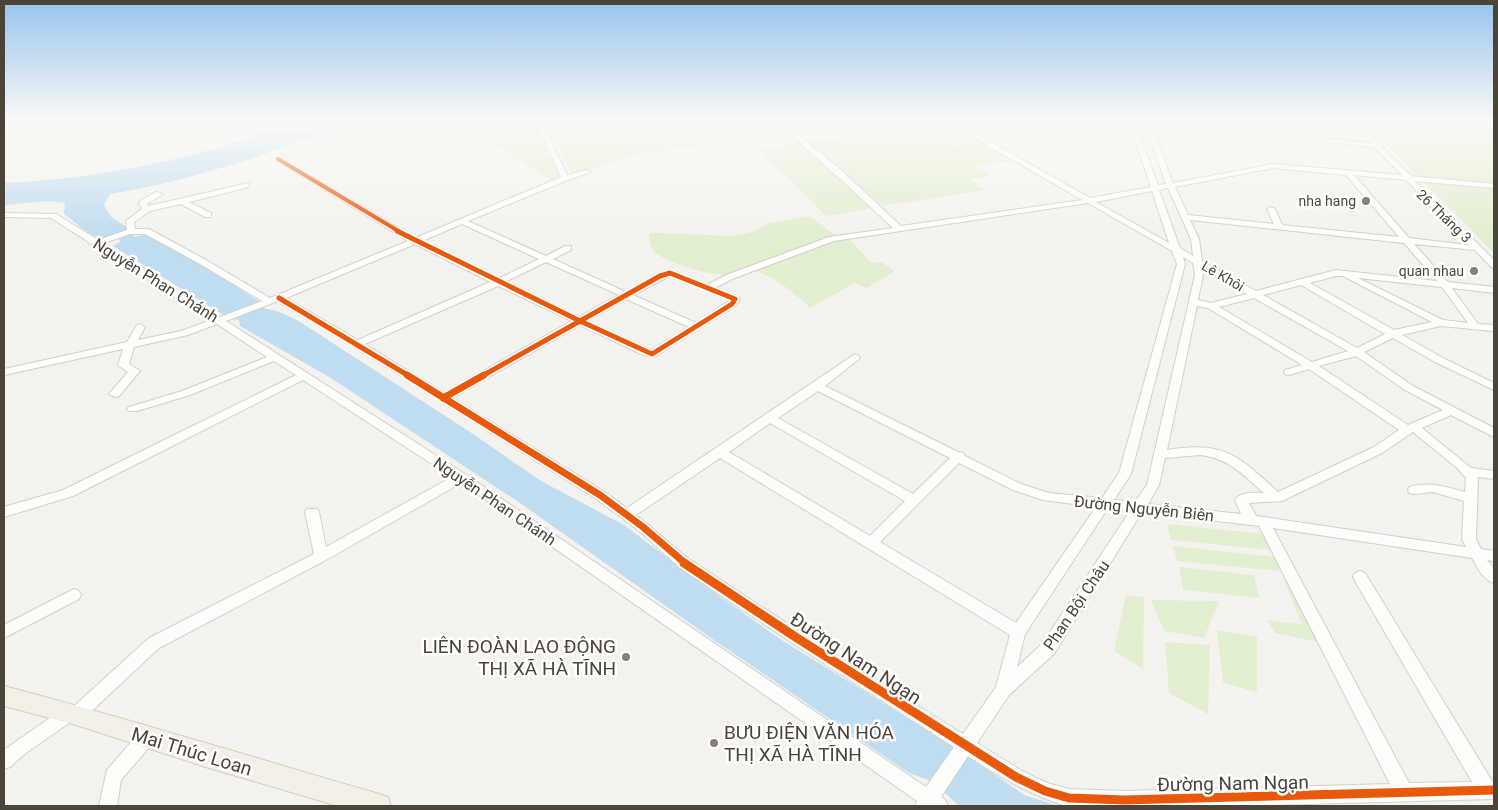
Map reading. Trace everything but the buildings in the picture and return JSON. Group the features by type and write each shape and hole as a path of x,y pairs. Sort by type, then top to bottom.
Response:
{"main road":[{"name":"Mai Thúc Loan","path":"4,696 73,714 146,738 379,806"}],"street":[{"path":"281,160 415,240 499,282 580,321 649,354 660,350 736,302 735,299 670,272 626,295 580,321 443,398"},
{"path":"557,160 565,178"},
{"path":"823,160 899,229"},
{"name":"Lê Khôi","path":"1016,160 1357,352 1409,388 1494,433"},
{"name":"Phan Bội Châu","path":"1003,690 1018,632 1124,474 1180,264 1145,160"},
{"name":"Phan Bội Châu","path":"1003,690 1048,649 1153,485 1199,275 1195,239 1161,160"},
{"name":"26 Tháng 3","path":"1389,160 1494,265"},
{"path":"707,288 729,277 832,239 1087,201 1273,166 1494,186"},
{"path":"4,372 184,333 224,320 565,178 587,172"},
{"path":"1348,173 1445,285 1475,326"},
{"path":"102,241 131,231 130,221 146,209 184,202 246,184"},
{"path":"146,209 143,203 159,194"},
{"path":"184,202 208,215"},
{"path":"1272,209 1279,227"},
{"name":"Nguyễn Phan Chánh","path":"4,215 53,216 102,241 461,478 931,804"},
{"path":"1187,218 1478,248"},
{"path":"461,221 697,326"},
{"name":"Đường Nam Ngạn","path":"131,231 146,231 271,302 356,344 600,495 684,563 797,638 964,744 1045,792 1069,798 1124,800 1490,790"},
{"path":"356,344 499,282 568,248"},
{"path":"1340,273 1441,323"},
{"path":"1211,306 1340,273 1494,290"},
{"path":"1302,282 1392,334 1494,387"},
{"path":"1194,302 1211,306 1310,365 1410,429 1469,472 1472,477 1469,539 1485,569 1494,577"},
{"path":"1289,372 1357,352 1392,334 1441,323 1494,328"},
{"path":"115,394 136,371 123,365 140,327"},
{"path":"133,409 186,392 275,357"},
{"path":"627,515 816,386 855,357"},
{"path":"4,512 68,493 304,375"},
{"name":"Đường Nguyễn Biên","path":"816,386 1032,493 1104,505 1257,521 1494,556"},
{"path":"1404,791 1257,521 1242,500 1244,498 1277,498 1378,450 1410,429 1451,411"},
{"path":"769,418 915,501"},
{"path":"1160,455 1198,449 1218,451 1233,459 1277,498"},
{"path":"720,452 1018,632"},
{"path":"870,544 959,456"},
{"path":"1469,472 1494,475"},
{"path":"4,761 20,747 73,714 154,643 321,556 461,478"},
{"path":"1414,490 1433,488 1472,498"},
{"path":"312,512 321,556"},
{"path":"1360,578 1490,790"},
{"path":"4,632 74,595"},
{"path":"931,804 964,744 1003,690"},
{"path":"108,806 113,776 146,738"}],"green space":[{"path":"519,160 553,160 563,178 554,182"},
{"path":"565,160 620,160 572,175"},
{"path":"769,160 819,160 871,208 826,216"},
{"path":"829,160 1010,161 976,165 991,176 970,179 985,190 882,206"},
{"path":"1402,160 1494,160 1494,253"},
{"path":"808,216 831,232 849,240 868,259 881,262 895,271 867,288 855,283 810,308 784,286 768,276 750,271 730,275 719,274 687,267 658,254 652,249 649,239 649,234 655,233 733,236 753,232 769,223"},
{"path":"1167,524 1275,535 1283,551 1171,540"},
{"path":"1173,546 1287,558 1291,572 1177,561"},
{"path":"1179,567 1254,575 1259,598 1183,590"},
{"path":"1284,580 1301,581 1328,644 1275,633 1267,620 1302,624"},
{"path":"1126,595 1144,597 1143,669 1114,651"},
{"path":"1151,600 1219,601 1204,638 1164,631"},
{"path":"1217,630 1257,637 1257,692 1223,683"},
{"path":"1165,642 1210,645 1208,714 1169,693"}],"water":[{"path":"169,160 246,160 171,182 110,194 104,205 112,218 129,228 125,231 135,237 147,234 225,279 263,304 263,308 277,311 297,320 470,432 541,481 624,525 780,639 959,750 1024,795 1059,806 959,806 934,782 909,773 714,640 520,503 331,378 240,326 239,320 230,319 113,246 121,242 116,237 99,237 85,231 64,214 65,203 49,201 4,205 4,183 78,177"}],"cycle path":[{"path":"279,160 415,241 579,321"},
{"path":"670,273 735,299 732,304 652,354 579,321 660,276 670,273"},
{"path":"279,298 347,337 600,495 643,527 684,563 797,638 1016,777 1045,791 1069,798 1124,800 1494,790"},
{"path":"443,398 579,321"}],"place":[{"name":"nha hang","path":"1366,201"},
{"name":"quan nhau","path":"1474,271"},
{"name":"LIÊN ĐOÀN LAO ĐỘNG THỊ XÃ HÀ TĨNH","path":"626,657"},
{"name":"BƯU ĐIỆN VĂN HÓA THỊ XÃ HÀ TĨNH","path":"714,743"}]}
